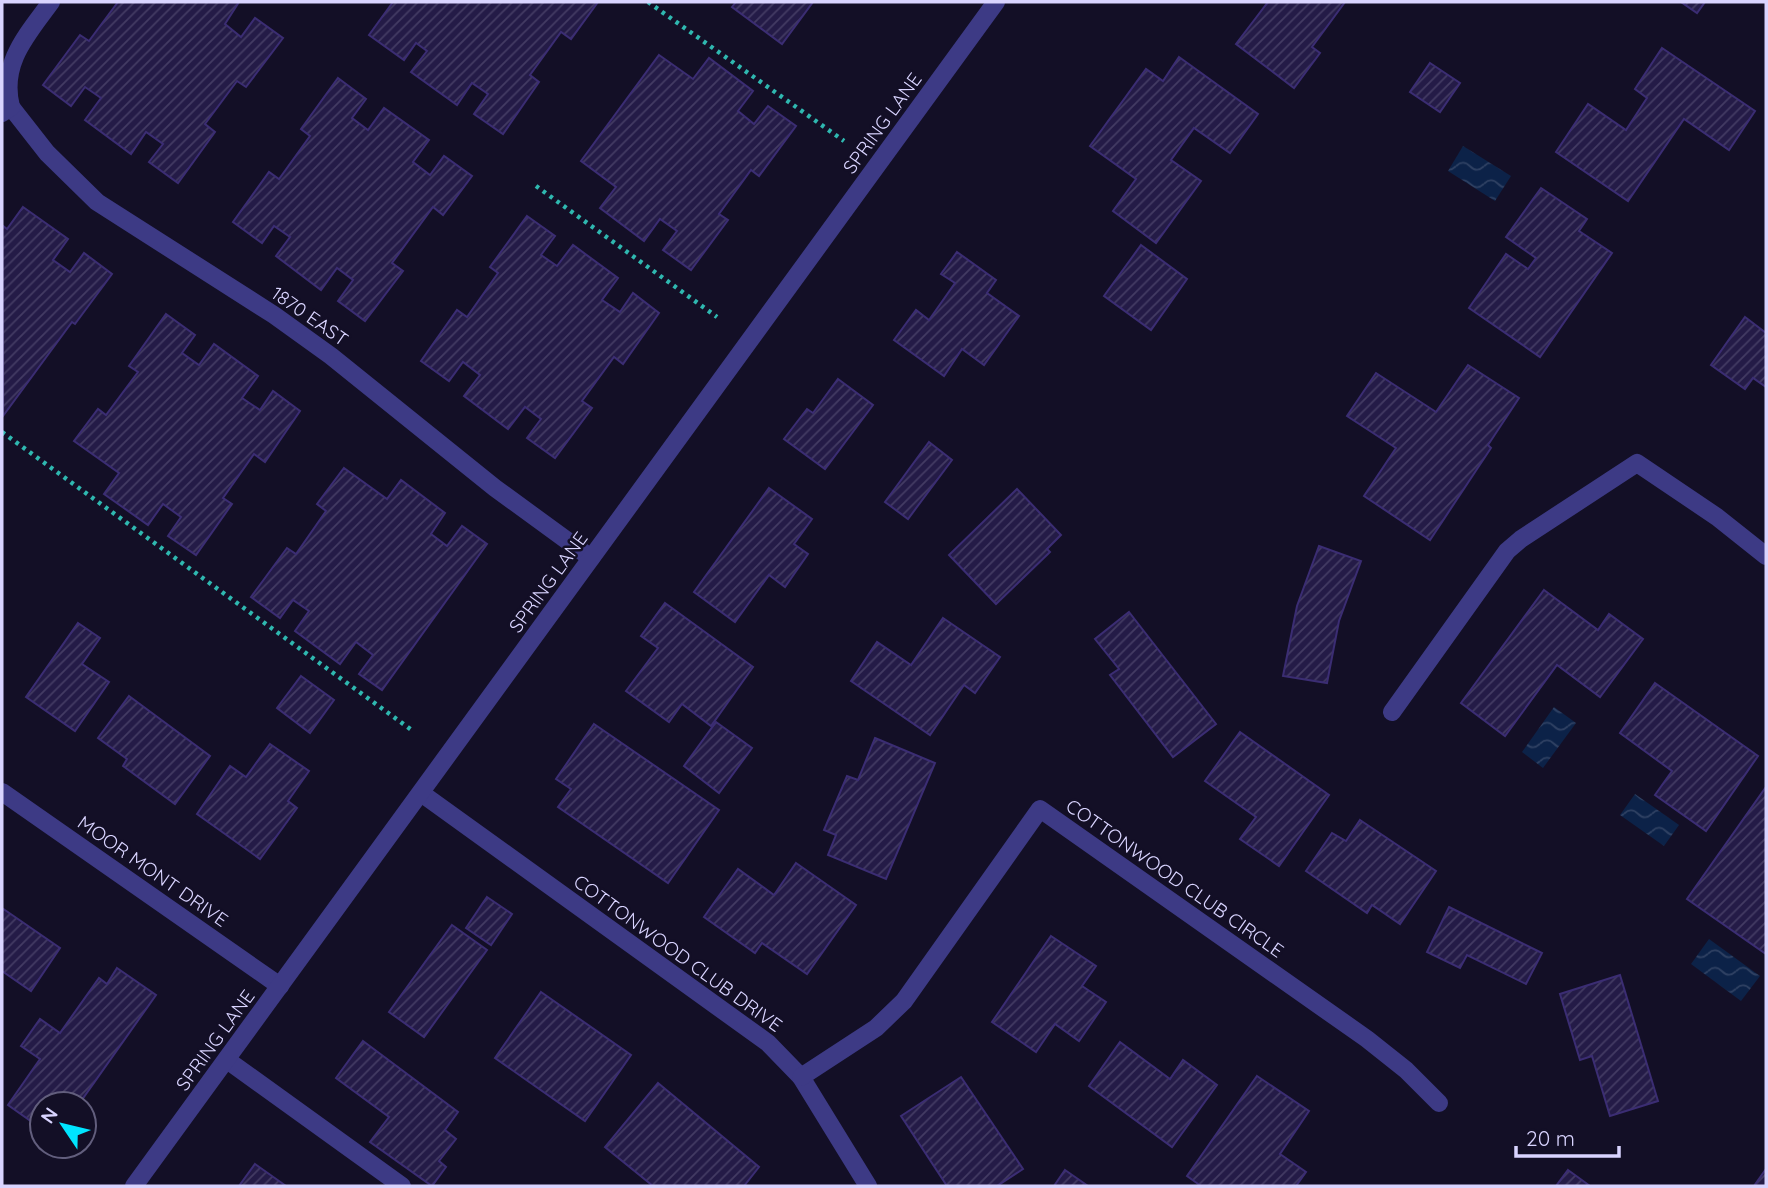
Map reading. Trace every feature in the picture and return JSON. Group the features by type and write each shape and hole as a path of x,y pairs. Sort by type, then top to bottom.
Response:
{"street":[{"path":"6,110 10,63 51,2"},
{"name":"SPRING LANE","path":"134,1186 996,2"},
{"name":"1870 EAST","path":"6,110 97,202 274,315 331,356 495,488 591,558"},
{"path":"1392,712 1507,551 1637,463 1717,517 1766,556"},
{"name":"MOOR MONT DRIVE","path":"2,792 280,986"},
{"name":"COTTONWOOD CLUB DRIVE","path":"421,793 768,1043 801,1077 868,1186"},
{"name":"COTTONWOOD CLUB CIRCLE","path":"801,1077 876,1028 904,1001 1040,809 1367,1039 1406,1070 1439,1103"},
{"path":"227,1060 402,1186"}],"path":[{"path":"648,2 844,141"},
{"path":"536,186 717,317"},
{"path":"2,432 413,731"}],"water":[{"path":"1463,146 1511,176 1495,201 1448,171"},
{"path":"1554,707 1576,723 1543,768 1522,752"},
{"path":"1635,794 1679,825 1664,846 1620,815"},
{"path":"1709,939 1760,976 1741,1001 1691,964"}],"building":[{"path":"118,2 239,2 225,24 241,37 255,18 283,38 246,87 237,81 205,124 215,132 178,183 149,162 163,144 146,132 131,154 85,120 101,98 85,87 71,106 43,85 80,35 89,41"},
{"path":"393,2 598,2 571,39 561,32 530,75 539,82 503,134 474,114 488,94 472,83 457,105 411,72 427,51 416,43 404,60 369,35"},
{"path":"736,2 813,2 782,44 732,7"},
{"path":"1268,2 1345,2 1312,47 1320,53 1294,88 1236,44"},
{"path":"1681,2 1705,2 1697,13"},
{"path":"1662,48 1755,111 1729,150 1684,119 1628,201 1556,152 1588,104 1626,130 1647,98 1635,89"},
{"path":"659,55 693,79 709,58 753,91 738,111 754,124 768,106 796,126 759,176 751,170 719,214 728,220 691,270 663,250 677,231 660,219 644,241 600,208 616,187 581,161"},
{"path":"1179,57 1258,114 1230,153 1194,128 1171,160 1201,181 1156,243 1113,211 1136,179 1090,146 1146,69 1163,81"},
{"path":"1430,63 1460,83 1440,112 1410,92"},
{"path":"338,78 366,99 352,118 368,130 384,108 429,140 413,162 430,175 444,156 472,176 443,215 433,207 392,263 403,271 365,321 338,301 353,280 337,268 321,290 276,256 290,237 274,226 262,243 233,222 269,172 279,179 310,136 301,129"},
{"path":"1541,188 1587,219 1579,231 1612,253 1540,357 1469,308 1506,254 1528,269 1536,258 1506,237"},
{"path":"23,207 68,239 53,260 70,272 84,253 112,274 75,324 72,322 3,416 2,225 7,229"},
{"path":"527,216 555,236 541,255 557,266 573,245 618,278 602,300 620,312 633,293 659,313 623,364 614,357 582,401 592,408 555,458 527,438 541,419 525,407 508,429 464,396 480,375 463,362 449,381 421,361 457,310 467,317 498,273 490,267"},
{"path":"1141,245 1187,279 1151,330 1104,296"},
{"path":"957,252 996,280 987,293 1019,316 984,365 962,349 944,376 894,340 916,310 929,320 955,283 941,274"},
{"path":"166,314 195,335 182,353 199,365 214,344 258,376 242,398 260,410 273,391 300,411 265,462 254,454 223,498 232,504 196,555 168,536 181,517 163,504 148,525 104,494 119,473 74,441 98,409 106,415 138,372 129,366"},
{"path":"1745,317 1766,333 1766,387 1753,378 1745,389 1711,365"},
{"path":"1468,365 1519,398 1488,445 1491,448 1430,540 1364,496 1396,448 1347,416 1376,373 1436,412"},
{"path":"838,379 873,405 825,469 784,439 807,409 813,413"},
{"path":"929,442 952,460 908,519 885,502"},
{"path":"344,468 387,499 401,480 445,513 431,534 447,546 462,526 487,544 382,690 359,674 373,655 356,642 340,664 295,631 309,611 293,600 280,618 251,597 287,548 296,554 326,511 317,504"},
{"path":"769,488 812,519 794,544 808,554 785,587 769,575 735,622 694,592"},
{"path":"1017,489 1061,535 1047,549 1050,552 996,604 949,555"},
{"path":"1319,546 1361,561 1339,621 1327,683 1283,676 1297,606"},
{"path":"1544,590 1598,630 1609,614 1643,639 1600,697 1557,665 1505,736 1461,703"},
{"path":"665,603 753,667 711,726 682,704 669,722 626,691 658,648 641,636"},
{"path":"1129,612 1216,724 1173,757 1110,675 1119,669 1095,639"},
{"path":"943,618 1000,657 975,693 964,685 930,735 851,681 877,642 911,665"},
{"path":"78,623 100,638 82,664 109,682 75,731 26,697"},
{"path":"301,676 334,700 310,733 277,708"},
{"path":"1655,683 1758,756 1706,831 1655,795 1672,771 1620,733"},
{"path":"129,696 210,756 175,804 123,766 127,759 98,738"},
{"path":"716,722 752,748 719,793 684,766"},
{"path":"594,724 719,810 668,883 558,807 571,789 556,779"},
{"path":"1240,732 1329,795 1279,866 1240,839 1256,817 1205,781"},
{"path":"875,738 935,763 886,879 828,855 836,835 824,830 847,776 858,780"},
{"path":"270,744 309,771 288,801 297,808 260,859 197,814 230,766 246,777"},
{"path":"1766,787 1766,954 1687,899"},
{"path":"1360,820 1436,871 1400,924 1372,905 1367,913 1306,871 1332,833 1346,841"},
{"path":"796,863 856,905 807,974 762,943 755,953 704,917 738,869 774,895"},
{"path":"487,897 512,914 491,945 466,928"},
{"path":"1449,907 1542,953 1526,984 1467,955 1460,968 1427,952"},
{"path":"2,908 60,948 31,991 2,971"},
{"path":"452,925 487,950 424,1037 389,1012"},
{"path":"1051,936 1096,966 1082,986 1106,1002 1079,1041 1055,1024 1036,1052 992,1022"},
{"path":"117,968 156,995 89,1090 28,1090 28,1119 8,1105 40,1059 21,1046 40,1019 60,1033 99,978 107,984"},
{"path":"1620,975 1658,1101 1610,1116 1592,1056 1580,1060 1560,994"},
{"path":"541,992 631,1055 585,1121 495,1058"},
{"path":"363,1041 458,1112 445,1130 456,1139 439,1161 446,1167 432,1186 370,1142 389,1117 336,1078"},
{"path":"1120,1042 1170,1079 1183,1060 1217,1085 1172,1147 1089,1086"},
{"path":"1257,1076 1309,1111 1280,1154 1306,1172 1296,1186 1201,1186 1187,1176"},
{"path":"961,1077 1023,1169 997,1186 947,1186 901,1116"},
{"path":"658,1083 759,1167 744,1186 653,1186 605,1147"},
{"path":"255,1164 286,1186 239,1186"},
{"path":"1766,1169 1766,1186 1754,1186"},
{"path":"1065,1170 1088,1186 1054,1186"},
{"path":"1568,1170 1590,1186 1556,1186"}]}
